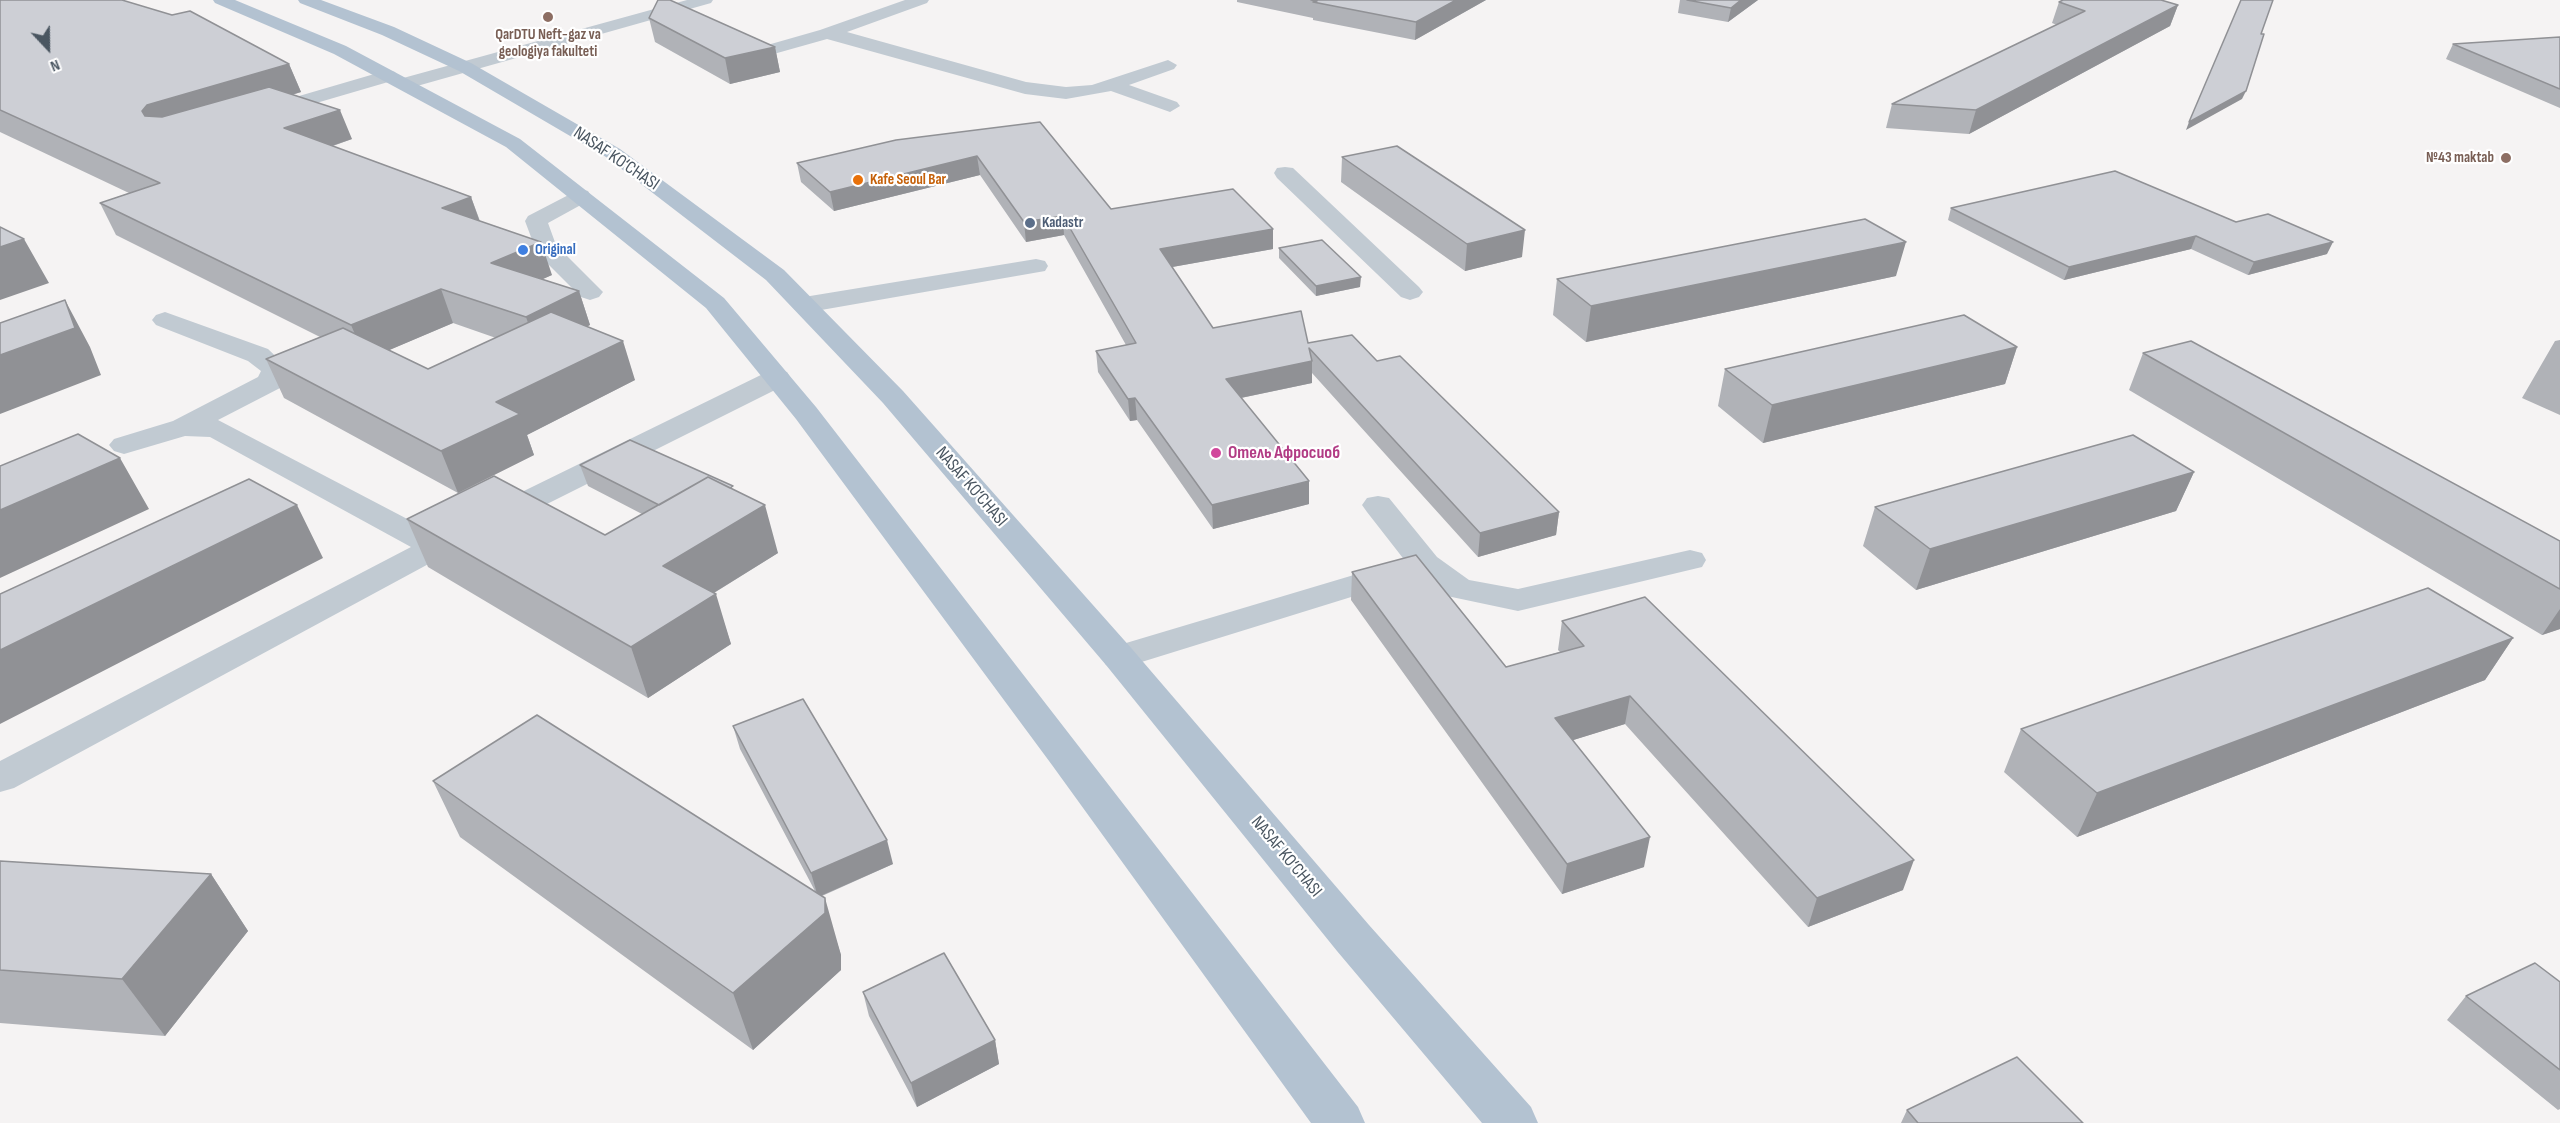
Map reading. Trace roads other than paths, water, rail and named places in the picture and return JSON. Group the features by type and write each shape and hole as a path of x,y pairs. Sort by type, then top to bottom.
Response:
{"main road":[{"path":"221,0 340,50 513,143 715,303 777,378 1066,755 1340,1123"},
{"name":"NASAF KO‘CHASI","path":"306,0 388,31 465,67 613,153 775,275 893,397 1119,657 1353,938 1512,1123"}],"street":[{"path":"244,118 396,80 465,67 705,0"},
{"path":"763,52 826,34 921,0"},
{"path":"826,34 841,36 1025,88 1066,93 1095,90 1168,65"},
{"path":"1112,85 1170,106"},
{"path":"1285,172 1410,292"},
{"path":"580,196 536,221 545,248 590,292"},
{"path":"804,305 1036,266"},
{"path":"124,445 183,427 270,382 275,369 258,355 165,320"},
{"path":"0,778 435,548 777,378"},
{"path":"183,427 216,428 435,548"},
{"path":"1378,505 1425,564 1459,589 1518,600 1690,560"},
{"path":"1119,657 1425,564"}],"place":[{"name":"QarDTU Neft-gaz va geologiya fakulteti","path":"548,17"},
{"name":"№43 maktab","path":"2506,158"},
{"name":"Kafe Seoul Bar","path":"858,180"},
{"name":"Kadastr","path":"1030,223"},
{"name":"Original","path":"523,250"},
{"name":"Отель Афросиоб","path":"1216,453"}]}
